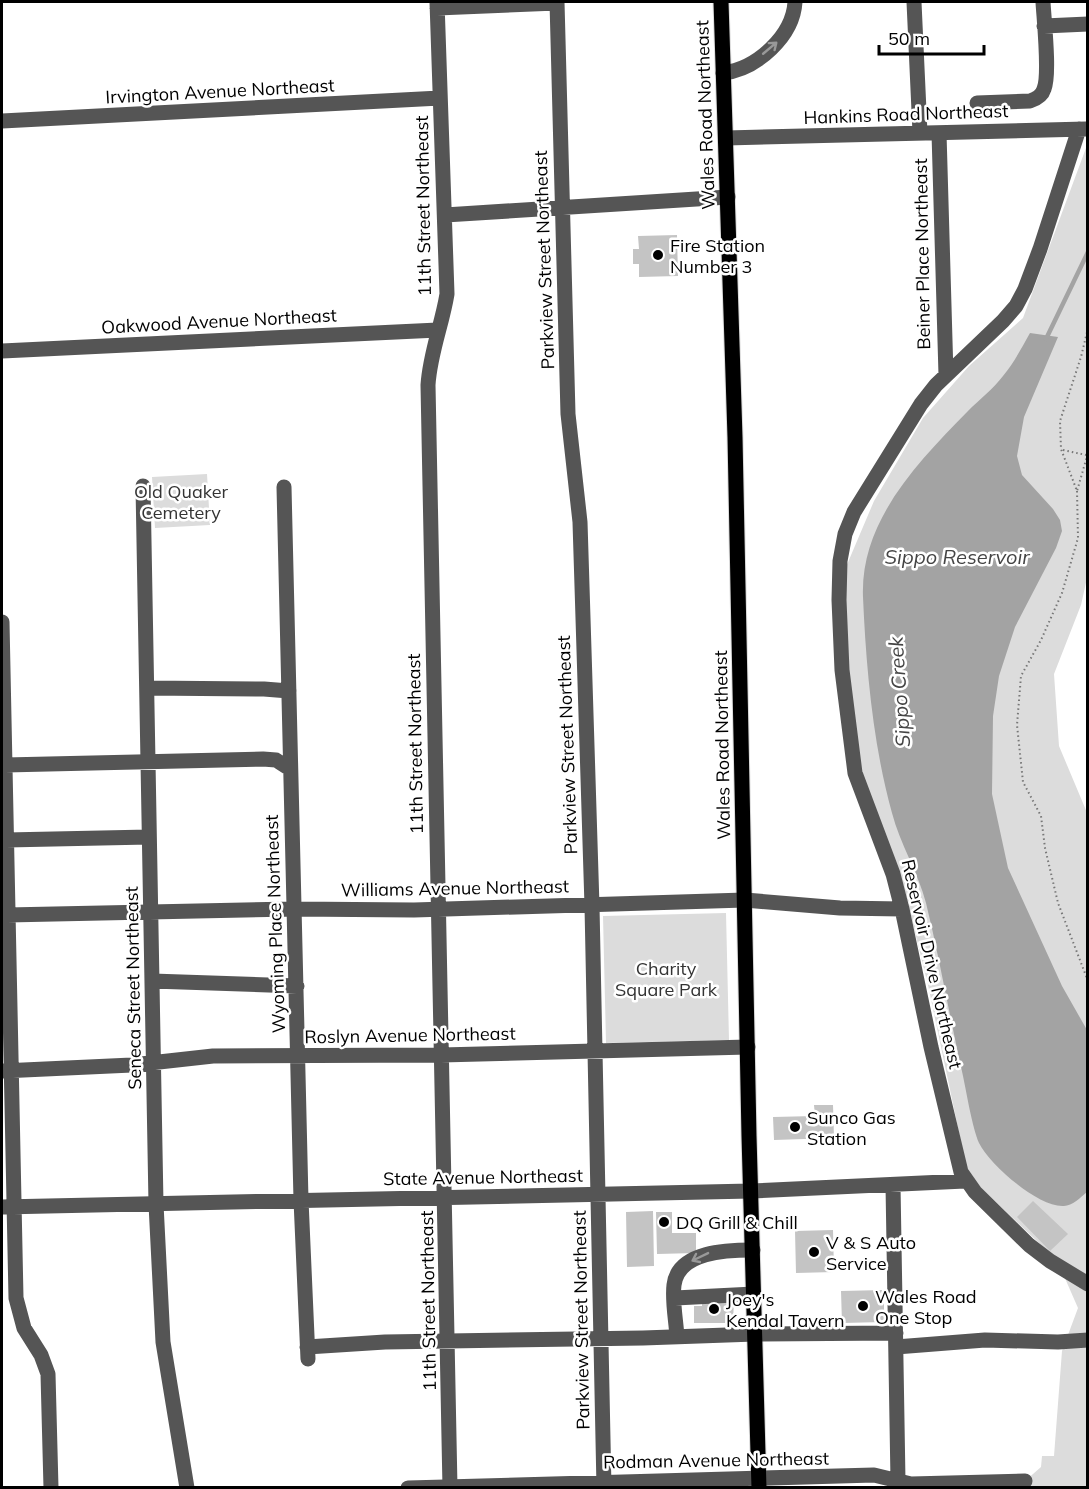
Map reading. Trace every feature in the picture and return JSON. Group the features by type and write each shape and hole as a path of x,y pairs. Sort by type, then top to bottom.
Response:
{"main road":[{"name":"Wales Road Northeast","path":"721,2 736,460 759,1483"}],"street":[{"path":"437,5 557,2"},
{"name":"Parkview Street Northeast","path":"557,2 568,414 580,522 592,906 604,1485"},
{"path":"723,73 744,68 779,40 791,22 795,2"},
{"path":"914,2 920,133"},
{"path":"978,103 1025,101 1041,94 1046,79 1043,2"},
{"name":"11th Street Northeast","path":"437,5 447,294 429,364 428,385 450,1486"},
{"path":"1044,26 1088,24"},
{"name":"Irvington Avenue Northeast","path":"2,121 440,99"},
{"name":"Hankins Road Northeast","path":"726,138 1083,129"},
{"name":"Reservoir Drive Northeast","path":"1083,129 1025,289 1016,306 946,375 921,404 854,512 845,534 840,561 840,639 855,773 893,874 957,1158 965,1181 1029,1245 1088,1284"},
{"name":"Beiner Place Northeast","path":"939,133 946,375"},
{"path":"445,215 728,197"},
{"name":"Oakwood Avenue Northeast","path":"2,351 438,330"},
{"name":"Seneca Street Northeast","path":"143,486 156,1204 163,1342 187,1488"},
{"name":"Wyoming Place Northeast","path":"284,488 301,1200 307,1353 447,1341"},
{"path":"2,622 7,915 8,1207 18,1309 24,1328 41,1355 48,1374 51,1488"},
{"path":"147,688 289,691"},
{"path":"5,765 263,759 276,760 290,769"},
{"path":"6,840 149,837"},
{"name":"Williams Avenue Northeast","path":"7,915 592,906 745,900 840,908 902,909"},
{"path":"152,981 297,986"},
{"name":"Roslyn Avenue Northeast","path":"6,1071 65,1070 213,1056 441,1055 748,1047"},
{"name":"State Avenue Northeast","path":"8,1207 751,1191 965,1181"},
{"path":"893,1185 898,1481"},
{"path":"677,1337 674,1285 677,1272 710,1252 753,1250"},
{"path":"675,1298 754,1294"},
{"path":"447,1341 755,1334 896,1340 1047,1342 1088,1340"},
{"name":"Rodman Avenue Northeast","path":"408,1488 759,1483 874,1475 911,1484 960,1485 1024,1481"}],"path":[{"path":"1077,491 1061,449 1060,421 1088,328"},
{"path":"1061,449 1087,454 1077,491 1078,538 1062,593 1041,640 1021,676 1017,725 1023,782 1041,816 1045,848 1058,903 1088,981"}],"green space":[{"path":"1086,148 1087,578 1081,605 1054,674 1059,746 1088,815 1087,1487 1025,1487 1025,1481 1041,1467 1042,1456 1054,1456 1062,1351 1078,1308 1057,1260 981,1188 966,1166 928,985 903,884 873,810 863,778 854,723 846,643 846,567 874,501 923,418 969,366 1023,318"},
{"name":"Old Quaker Cemetery","path":"207,474 210,525 155,528 152,477"},
{"name":"Charity Square Park","path":"726,913 729,1040 606,1043 603,916"}],"water":[{"name":"Sippo Reservoir","path":"1030,333 1058,337 1024,417 1017,456 1022,475 1053,509 1060,520 1062,531 1056,548 1015,627 999,676 993,716 992,794 1008,868 1062,986 1087,1030 1087,1192 1067,1206 1054,1205 1042,1200 1016,1184 993,1162 976,1136 926,903 895,824 885,787 872,706 863,597 865,569 871,543 896,495 930,451 999,381"}],"building":[{"path":"677,235 678,276 639,277 639,264 633,264 633,249 639,249 638,236"},
{"path":"814,1105 833,1105 834,1138 774,1140 773,1117 815,1116"},
{"path":"1033,1201 1068,1234 1050,1251 1017,1217"},
{"path":"653,1211 654,1266 627,1267 626,1212"},
{"name":"DQ Grill & Chill","path":"656,1212 672,1212 672,1233 696,1233 696,1253 657,1254"},
{"name":"V & S Auto Service","path":"833,1230 834,1272 796,1273 795,1231"},
{"name":"Wales Road One Stop","path":"884,1290 884,1322 842,1323 841,1291"},
{"name":"Joey's Kendal Tavern","path":"702,1299 734,1299 733,1323 694,1323 694,1306 702,1306"}],"waterway":[{"name":"Sippo Creek","path":"1046,339 1088,252"}],"place":[{"name":"Fire Station Number 3","path":"658,255"},
{"name":"Sunco Gas Station","path":"795,1127"},
{"name":"DQ Grill & Chill","path":"664,1222"},
{"name":"V & S Auto Service","path":"814,1252"},
{"name":"Wales Road One Stop","path":"863,1306"},
{"name":"Joey's Kendal Tavern","path":"714,1309"}]}
